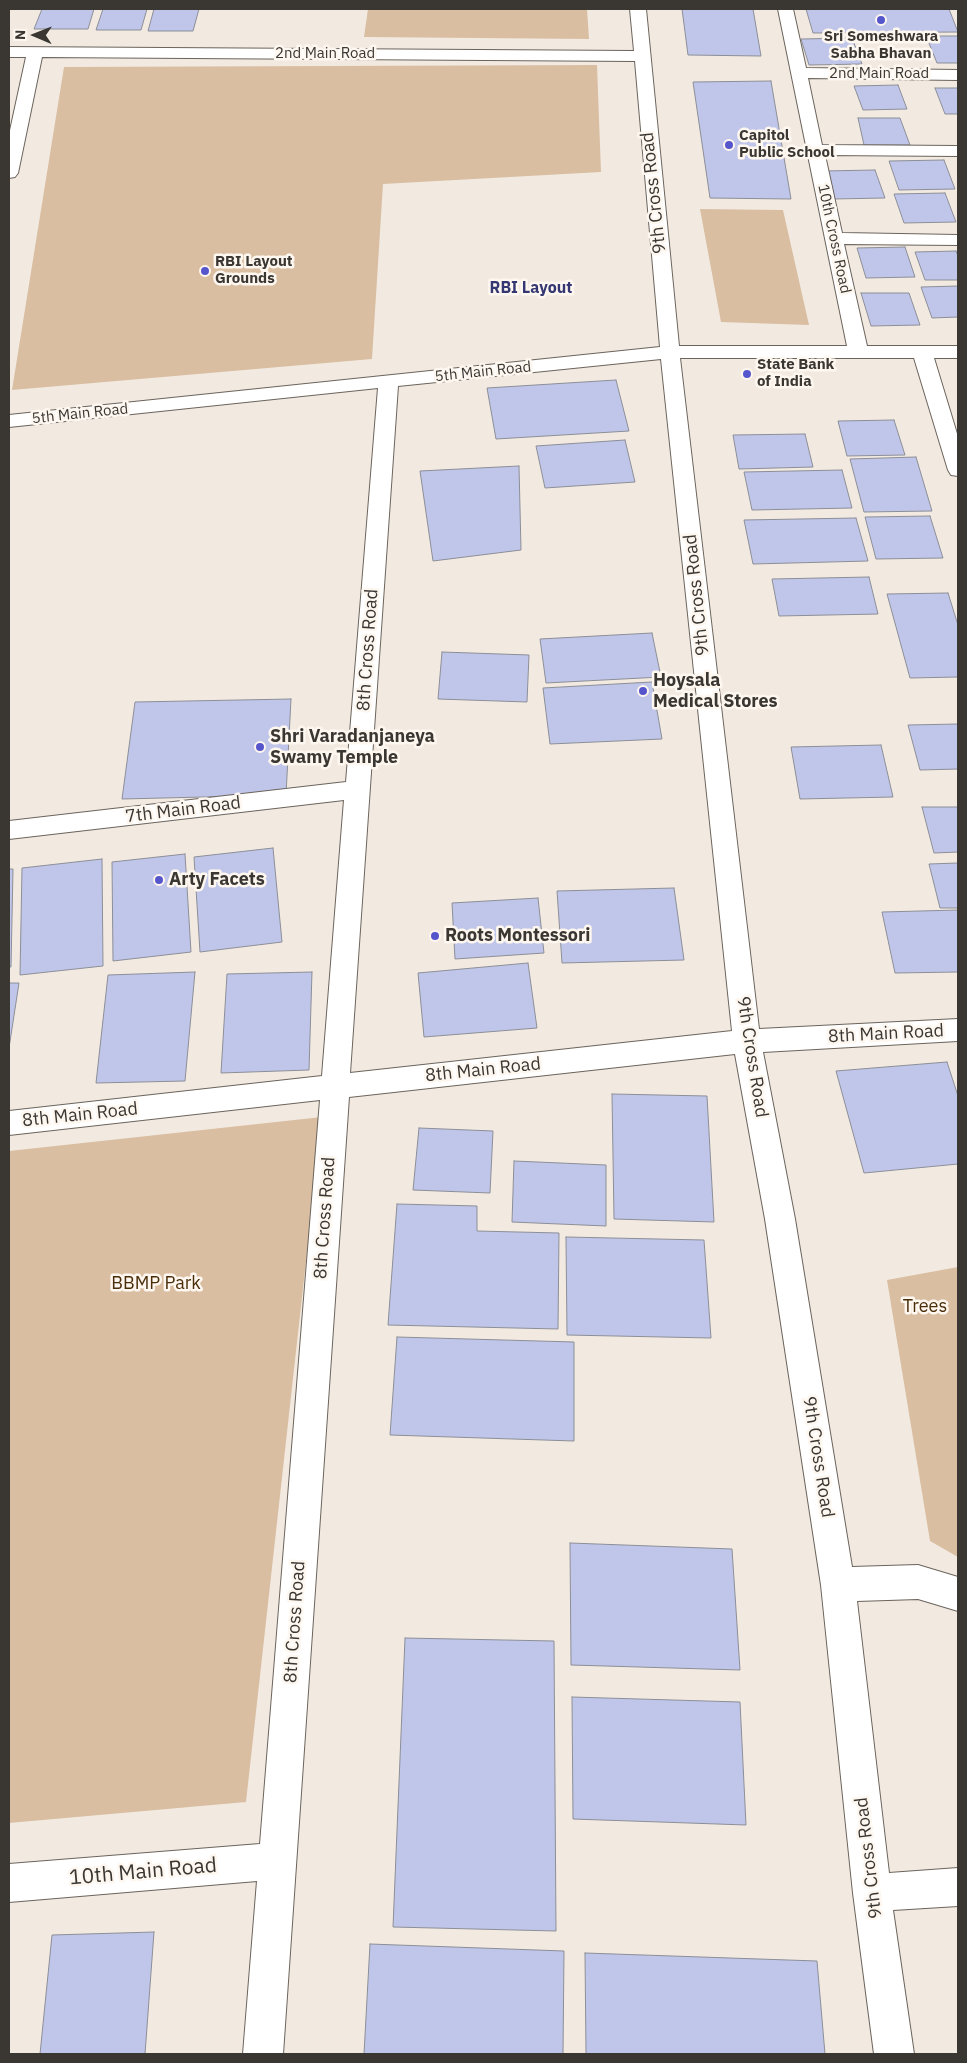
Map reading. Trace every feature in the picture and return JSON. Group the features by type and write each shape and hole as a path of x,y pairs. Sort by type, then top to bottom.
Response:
{"street":[{"name":"9th Cross Road","path":"638,9 670,352 747,1041 782,1228 838,1585 872,1893 894,2054"},
{"name":"10th Cross Road","path":"785,9 858,351"},
{"name":"2nd Main Road","path":"9,52 642,56"},
{"path":"9,173 35,52"},
{"name":"2nd Main Road","path":"799,73 958,74"},
{"path":"815,150 958,151"},
{"path":"835,238 958,240"},
{"path":"922,351 958,470"},
{"name":"5th Main Road","path":"9,422 670,352 958,352"},
{"name":"8th Cross Road","path":"263,2054 388,382"},
{"name":"7th Main Road","path":"9,830 358,790"},
{"name":"8th Main Road","path":"9,1123 747,1041 958,1030"},
{"path":"838,1585 918,1582 958,1594"},
{"name":"10th Main Road","path":"9,1883 277,1861"},
{"path":"872,1893 958,1888"}],"green space":[{"path":"368,9 587,9 589,39 364,37"},
{"name":"RBI Layout Grounds","path":"597,65 601,172 383,184 372,359 12,390 64,67"},
{"path":"700,209 783,210 809,325 721,322"},
{"name":"BBMP Park","path":"322,1117 246,1802 9,1823 9,1151"},
{"name":"Trees","path":"958,1267 958,1557 930,1541 887,1280"}],"building":[{"path":"42,9 94,9 88,29 34,29"},
{"path":"103,9 147,9 141,30 96,30"},
{"path":"154,9 199,9 193,31 148,31"},
{"path":"682,9 753,9 761,56 688,55"},
{"name":"Sri Someshwara Sabha Bhavan","path":"806,9 949,9 958,32 813,33"},
{"path":"926,36 958,36 958,63 937,63"},
{"path":"852,38 862,64 809,65 801,39"},
{"path":"771,81 791,199 710,198 693,82"},
{"path":"898,85 907,109 863,110 854,86"},
{"path":"935,88 958,88 958,114 945,114"},
{"path":"858,118 900,118 910,145 864,145"},
{"path":"944,160 955,189 899,190 889,161"},
{"path":"875,170 885,198 833,199 824,171"},
{"path":"945,193 956,222 904,223 894,194"},
{"path":"905,247 915,277 866,278 857,248"},
{"path":"956,251 958,256 958,280 925,280 915,252"},
{"path":"958,286 958,317 932,318 921,287"},
{"path":"861,293 909,293 920,325 871,326"},
{"path":"616,380 629,431 496,439 487,388"},
{"path":"894,420 905,455 847,456 838,421"},
{"path":"805,434 813,467 739,469 733,435"},
{"path":"625,440 635,482 545,488 536,446"},
{"path":"916,457 932,511 864,512 850,459"},
{"path":"519,466 521,550 433,561 420,471"},
{"path":"842,470 852,508 752,510 744,472"},
{"path":"930,516 943,558 876,559 865,517"},
{"path":"856,518 868,561 753,564 744,520"},
{"path":"869,577 878,614 779,616 772,579"},
{"path":"948,593 958,625 958,677 910,678 887,594"},
{"path":"652,633 661,677 546,683 540,639"},
{"path":"442,652 529,655 527,702 438,699"},
{"path":"652,682 662,739 550,744 543,688"},
{"path":"291,699 286,795 122,799 135,702"},
{"path":"958,724 958,769 920,770 908,725"},
{"path":"881,745 893,797 800,799 791,747"},
{"path":"922,807 958,807 958,852 934,853"},
{"path":"273,848 282,942 200,952 194,857"},
{"path":"185,854 191,952 113,961 112,862"},
{"path":"102,859 103,966 20,975 22,868"},
{"path":"958,863 958,908 940,908 929,864"},
{"path":"9,869 13,869 11,967 9,967"},
{"path":"674,888 684,960 562,963 557,891"},
{"path":"538,898 544,953 455,959 452,903"},
{"path":"958,910 958,972 895,973 882,912"},
{"path":"528,963 537,1028 424,1037 418,973"},
{"path":"195,972 185,1081 96,1083 108,975"},
{"path":"312,972 309,1070 221,1073 227,974"},
{"path":"9,983 19,983 9,1048"},
{"path":"947,1062 958,1096 958,1164 864,1173 836,1071"},
{"path":"612,1094 707,1096 714,1222 614,1219"},
{"path":"419,1128 493,1131 490,1193 413,1190"},
{"path":"514,1161 606,1165 606,1226 512,1222"},
{"path":"397,1204 477,1206 477,1231 559,1233 558,1329 388,1325"},
{"path":"566,1237 704,1240 711,1338 567,1335"},
{"path":"397,1337 574,1342 574,1441 390,1435"},
{"path":"570,1543 732,1549 740,1670 571,1665"},
{"path":"405,1638 554,1641 556,1931 393,1927"},
{"path":"572,1697 740,1702 746,1825 573,1819"},
{"path":"154,1932 145,2054 40,2054 52,1935"},
{"path":"370,1944 564,1951 563,2054 364,2054"},
{"path":"585,1953 817,1961 825,2054 586,2054"}],"place":[{"name":"Sri Someshwara Sabha Bhavan","path":"881,20"},
{"name":"Capitol Public School","path":"729,145"},
{"name":"RBI Layout Grounds","path":"205,271"},
{"name":"State Bank of India","path":"747,374"},
{"name":"Hoysala Medical Stores","path":"643,691"},
{"name":"Shri Varadanjaneya Swamy Temple","path":"260,747"},
{"name":"Arty Facets","path":"159,880"},
{"name":"Roots Montessori","path":"435,936"}],"district":[{"name":"RBI Layout","path":"531,288"}]}
